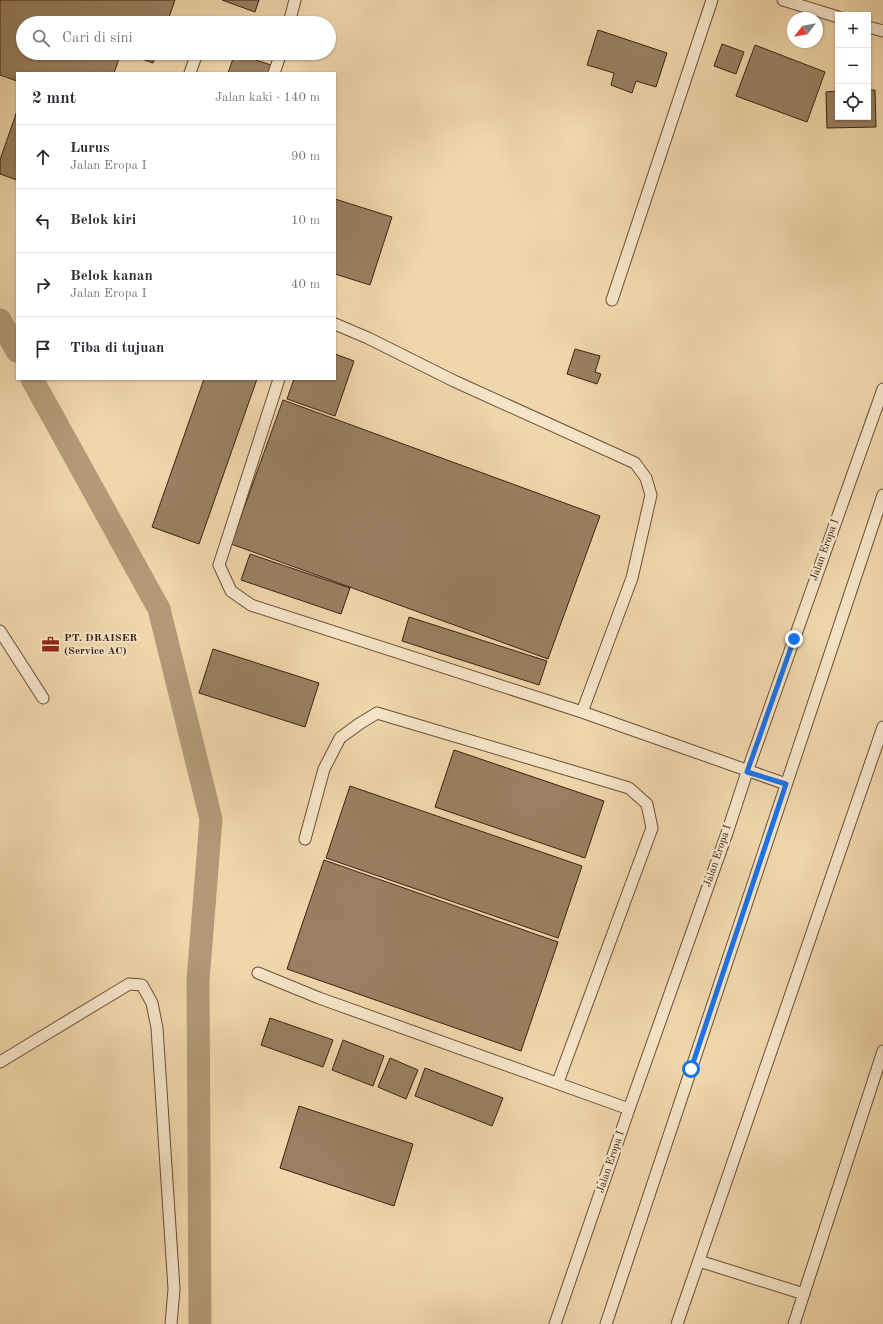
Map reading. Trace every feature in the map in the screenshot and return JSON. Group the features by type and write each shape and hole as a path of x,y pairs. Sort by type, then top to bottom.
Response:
{"lane":[{"path":"291,16 295,0"},
{"path":"612,300 712,0"},
{"path":"783,0 835,16"},
{"path":"871,27 883,31"},
{"path":"190,72 195,60"},
{"path":"274,72 279,60"},
{"path":"336,324 368,338 454,381 635,463 646,478 650,495 632,578 582,712"},
{"path":"279,380 219,564 231,591 251,605 582,712 747,772 786,784"},
{"name":"Jalan Eropa I","path":"556,1324 629,1109 883,389"},
{"path":"606,1324 883,495"},
{"path":"0,631 42,698"},
{"path":"305,839 324,769 340,738 377,713 629,788 647,804 652,828 558,1082"},
{"path":"677,1324 883,727"},
{"path":"258,973 327,1001 558,1082 588,1095 629,1109"},
{"path":"0,1062 129,984 142,985 152,1003 157,1028 174,1289 172,1324"},
{"path":"794,1324 883,1051"},
{"path":"699,1261 804,1294"}],"building":[{"path":"0,0 175,0 169,16 16,16 16,60 119,60 114,72 16,72 16,81 0,75"},
{"path":"222,0 259,0 255,12"},
{"path":"598,30 667,53 656,87 636,81 632,93 611,85 614,73 587,65"},
{"path":"722,44 744,52 736,74 714,66"},
{"path":"755,45 825,72 807,122 736,96"},
{"path":"145,60 154,60 153,63"},
{"path":"233,60 256,60 274,66 271,72 228,72"},
{"path":"871,90 875,90 876,127 827,128 826,92 835,91 835,120 871,120"},
{"path":"16,114 16,180 0,174 0,160"},
{"path":"336,199 392,217 370,285 336,274"},
{"path":"575,349 600,356 595,372 601,374 597,384 567,374"},
{"path":"336,354 354,361 335,416 287,399 294,380 336,380"},
{"path":"204,380 257,380 199,544 152,527"},
{"path":"283,400 600,516 548,659 231,544"},
{"path":"250,554 350,588 341,614 241,580"},
{"path":"409,617 547,661 539,685 402,641"},
{"path":"213,649 319,683 305,727 199,693"},
{"path":"454,750 604,801 585,858 435,807"},
{"path":"350,786 582,866 558,938 326,858"},
{"path":"324,860 558,942 521,1051 287,969"},
{"path":"270,1018 333,1040 323,1067 261,1045"},
{"path":"343,1040 384,1056 373,1086 332,1070"},
{"path":"390,1058 418,1070 406,1099 378,1087"},
{"path":"425,1068 503,1098 492,1126 415,1096"},
{"path":"299,1106 413,1144 394,1206 280,1168"}],"waterway":[{"path":"0,320 16,349"},
{"path":"33,380 159,609 211,819 198,980 200,1324"}],"place":[{"name":"PT. DRAISER (Service AC)","path":"51,644"}],"route":[{"path":"691,1069 786,784 747,772 794,639"}]}
